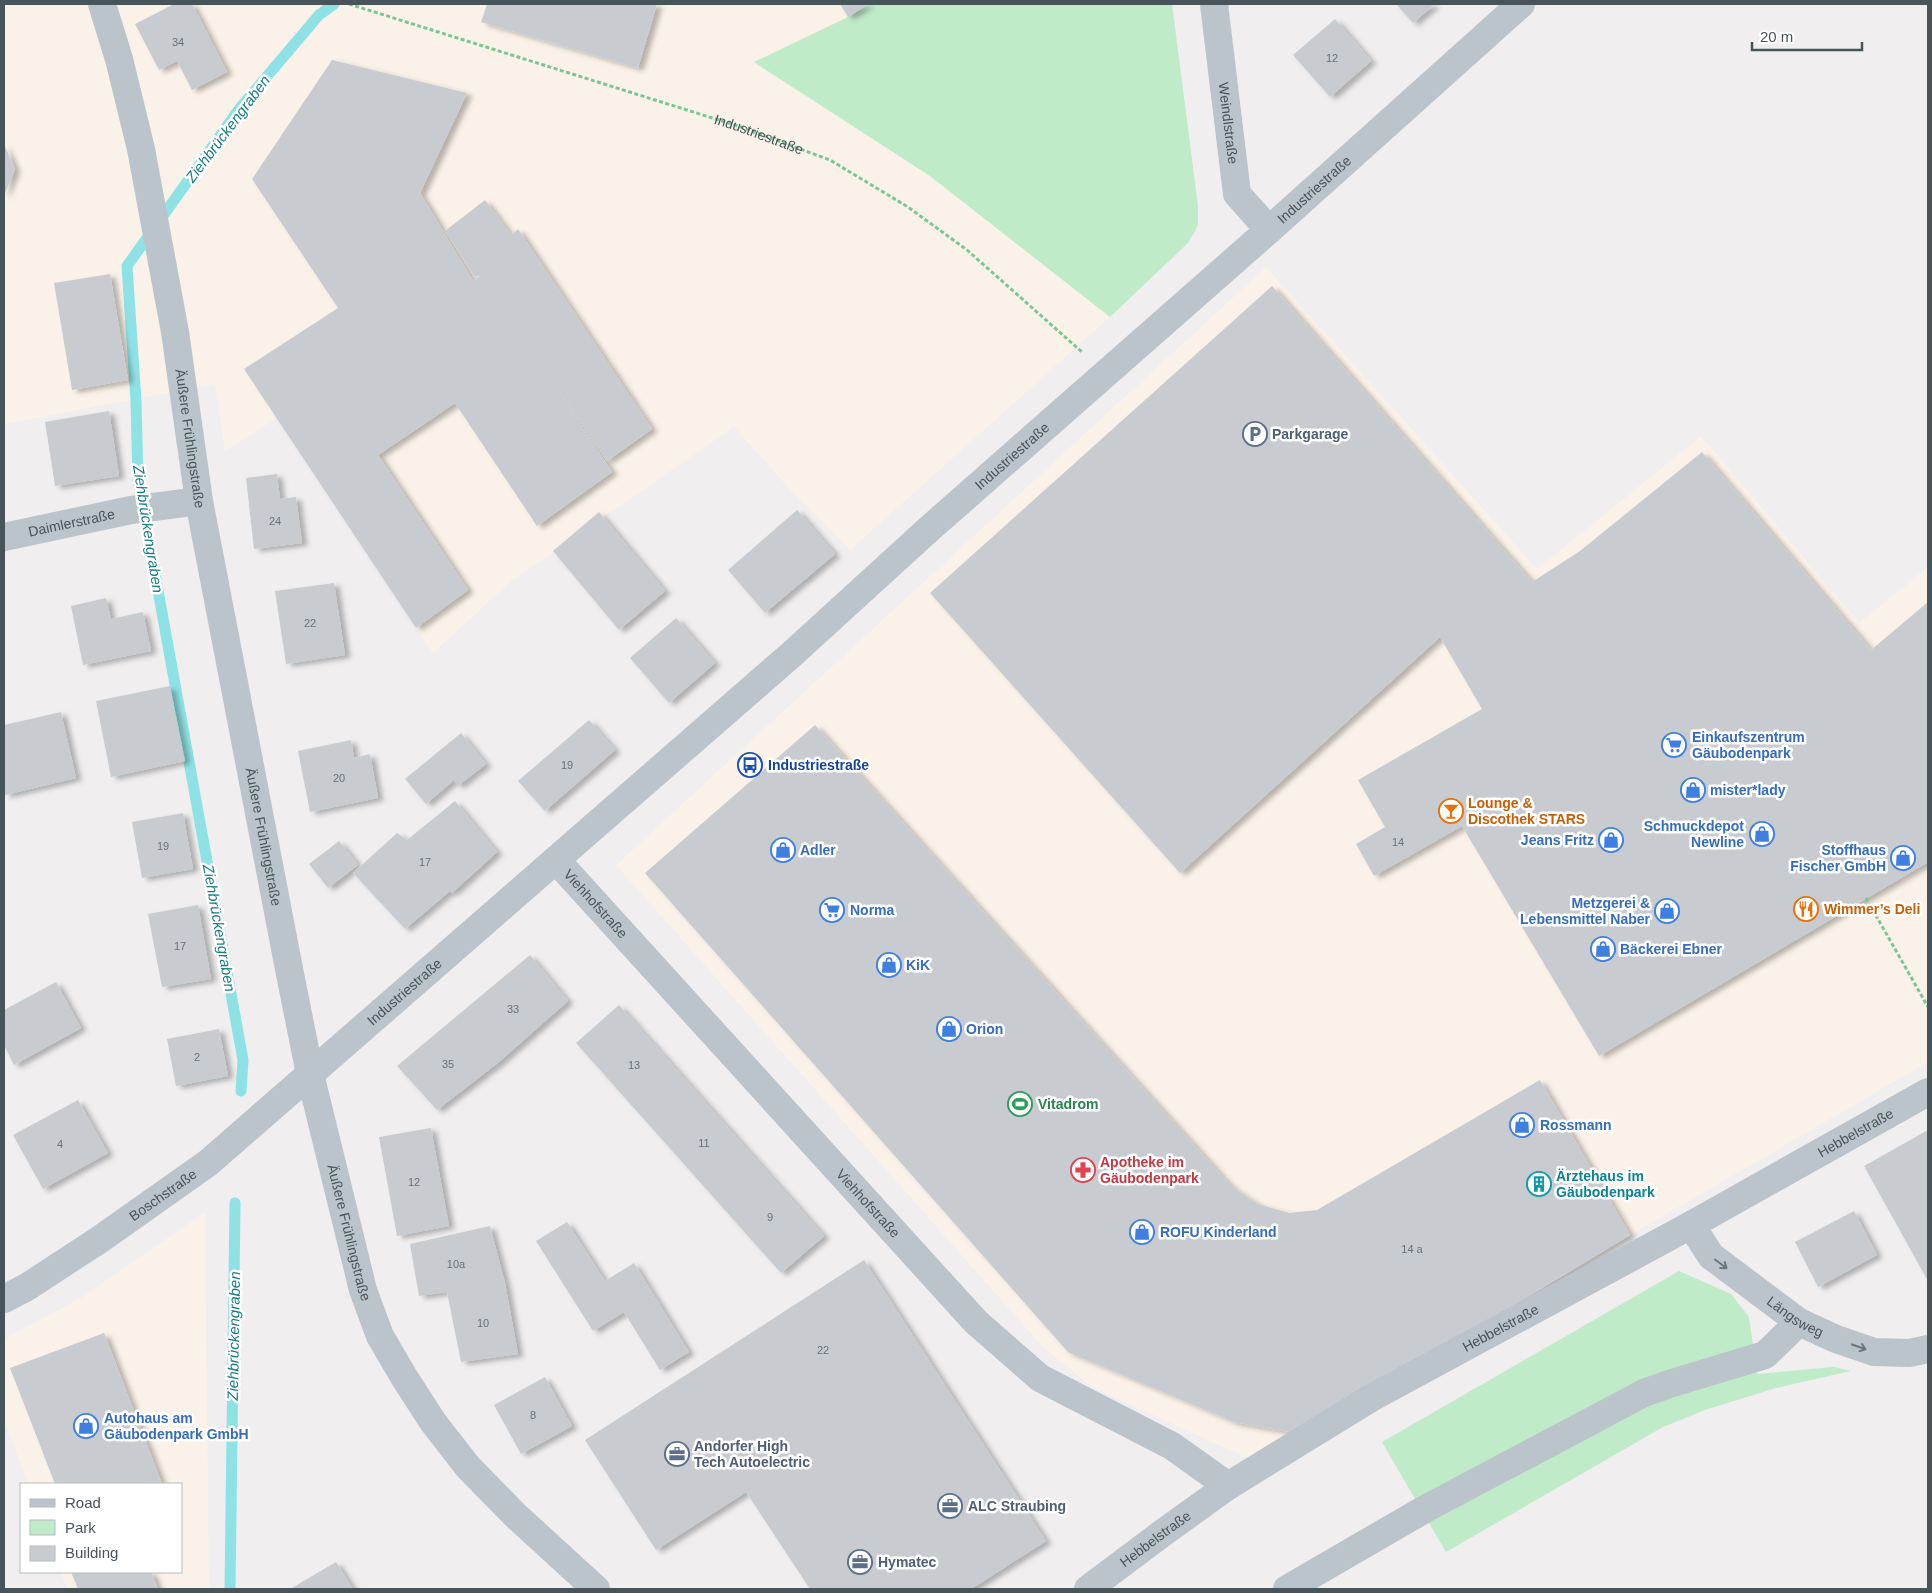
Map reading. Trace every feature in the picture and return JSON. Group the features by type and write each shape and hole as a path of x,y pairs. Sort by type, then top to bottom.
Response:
{"street":[{"name":"Äußere Frühlingstraße","path":"102,4 119,59 139,140 162,254 175,332 199,501 310,1074 363,1290 380,1336 433,1422 468,1467 515,1515 596,1589"},
{"name":"Weindlstraße","path":"1214,4 1236,194 1269,230"},
{"name":"Industriestraße","path":"310,1074 792,654 1521,4"},
{"name":"Daimlerstraße","path":"4,537 142,508 199,501"},
{"name":"Viehhofstraße","path":"556,860 976,1322 1040,1378 1172,1446 1228,1486"},
{"name":"Boschstraße","path":"4,1299 27,1287 99,1240 208,1163 310,1074"},
{"name":"Hebbelstraße","path":"1088,1589 1228,1486 1371,1398 1691,1226 1928,1092"},
{"name":"Längsweg","path":"1691,1226 1711,1256 1799,1322 1836,1339 1874,1352 1909,1353 1928,1349"},
{"path":"1287,1589 1425,1509 1644,1393 1765,1355 1799,1322"}],"path":[{"name":"Industriestraße","path":"349,4 738,126 830,160 908,207 967,250 1106,374"},
{"path":"1866,898 1928,1007"}],"shaded area":[{"path":"4,4 869,4 848,17 754,63 930,176 1110,317 850,550 794,494 734,427 511,581 433,653 277,418 225,451 215,384 4,424"},
{"path":"1266,267 1537,569 1701,436 1859,623 1928,567 1928,1062 1630,1235 1300,1434 1252,1460 1092,1387 1043,1347 616,865"},
{"path":"205,1212 209,1589 67,1589 61,1573 182,1573 182,1483 28,1483 4,1419 4,1339 81,1298"}],"green space":[{"path":"869,4 1172,4 1198,206 1198,225 1188,243 1110,317 930,176 754,62 848,17"},
{"path":"1679,1271 1731,1294 1749,1317 1757,1374 1834,1367 1851,1371 1776,1388 1705,1410 1663,1427 1446,1552 1382,1442"}],"building":[{"path":"174,4 192,4 227,72 192,90 177,61 159,70 135,24"},
{"path":"487,4 657,4 638,68 481,22"},
{"path":"840,4 869,4 848,17"},
{"path":"1396,4 1435,4 1413,23"},
{"path":"1335,19 1371,61 1330,97 1293,55"},
{"path":"332,60 467,93 420,193 473,281 482,275 475,277 445,231 485,200 511,235 518,229 652,429 607,461 539,361 612,472 537,526 455,403 378,455 468,590 416,628 244,369 338,308 252,179"},
{"path":"4,144 15,169 4,196"},
{"path":"110,274 128,380 72,390 54,283"},
{"path":"1272,286 1532,582 1580,551 1702,452 1871,650 1928,602 1928,862 1599,1056 1462,826 1374,876 1356,844 1385,827 1358,780 1482,709 1440,637 1180,873 930,593"},
{"path":"109,411 119,476 55,486 45,422"},
{"path":"277,474 280,499 296,497 302,543 254,549 246,478"},
{"path":"797,510 835,554 765,613 728,570"},
{"path":"599,512 665,591 619,630 553,551"},
{"path":"334,583 345,655 286,664 275,591"},
{"path":"106,598 111,619 143,612 151,651 83,665 71,606"},
{"path":"676,618 715,663 669,703 630,658"},
{"path":"170,686 185,761 111,777 96,701"},
{"path":"61,712 76,778 5,795 4,725"},
{"path":"589,720 615,750 545,811 518,781"},
{"path":"815,725 1231,1186 1258,1204 1289,1213 1317,1210 1540,1080 1630,1235 1300,1434 1234,1422 1068,1352 645,873"},
{"path":"461,733 486,764 458,786 454,780 426,804 405,779"},
{"path":"351,740 354,758 370,754 378,798 310,812 298,751"},
{"path":"455,801 497,852 452,893 450,891 405,929 353,873 397,833 407,840"},
{"path":"183,813 193,869 142,878 132,822"},
{"path":"339,841 358,865 328,888 309,864"},
{"path":"198,905 211,979 162,987 148,914"},
{"path":"530,955 568,1001 499,1062 437,1110 397,1066"},
{"path":"56,982 81,1028 14,1065 4,1045 4,1010"},
{"path":"619,1005 824,1236 781,1273 576,1043"},
{"path":"219,1029 228,1076 176,1086 167,1039"},
{"path":"78,1100 108,1153 43,1189 13,1135"},
{"path":"431,1128 449,1226 397,1236 379,1137"},
{"path":"1928,1130 1928,1281 1864,1166"},
{"path":"1854,1211 1877,1255 1818,1287 1795,1242"},
{"path":"567,1222 605,1281 634,1263 689,1352 660,1370 624,1312 593,1331 536,1241"},
{"path":"490,1226 505,1283 518,1354 461,1362 447,1292 419,1296 410,1244"},
{"path":"864,1260 1046,1541 971,1589 810,1589 746,1492 656,1550 585,1440"},
{"name":"Autohaus am Gäubodenpark GmbH","path":"104,1333 162,1483 55,1483 10,1368"},
{"path":"545,1377 572,1426 521,1454 494,1405"},
{"path":"336,1562 353,1589 290,1589"},
{"path":"71,1573 151,1573 158,1589 78,1589"}],"waterway":[{"name":"Ziehbrückengraben","path":"241,1091 243,1060 138,480 136,401 127,266 240,108 319,15 334,4"},
{"name":"Ziehbrückengraben","path":"230,1589 235,1203"}],"place":[{"name":"Parkgarage","path":"1255,434"},
{"name":"Einkaufszentrum Gäubodenpark","path":"1674,745"},
{"name":"Industriestraße","path":"750,765"},
{"name":"mister*lady","path":"1693,790"},
{"name":"Lounge & Discothek STARS","path":"1451,811"},
{"name":"Schmuckdepot Newline","path":"1762,834"},
{"name":"Jeans Fritz","path":"1611,840"},
{"name":"Adler","path":"783,850"},
{"name":"Stoffhaus Fischer GmbH","path":"1903,858"},
{"name":"Wimmer’s Deli","path":"1806,909"},
{"name":"Norma","path":"832,910"},
{"name":"Metzgerei & Lebensmittel Naber","path":"1667,911"},
{"name":"Bäckerei Ebner","path":"1603,949"},
{"name":"KiK","path":"889,965"},
{"name":"Orion","path":"949,1029"},
{"name":"Vitadrom","path":"1020,1104"},
{"name":"Rossmann","path":"1522,1125"},
{"name":"Apotheke im Gäubodenpark","path":"1083,1170"},
{"name":"Ärztehaus im Gäubodenpark","path":"1539,1184"},
{"name":"ROFU Kinderland","path":"1142,1232"},
{"name":"Autohaus am Gäubodenpark GmbH","path":"86,1426"},
{"name":"Andorfer High Tech Autoelectric","path":"677,1454"},
{"name":"ALC Straubing","path":"950,1506"},
{"name":"Hymatec","path":"860,1562"}]}
